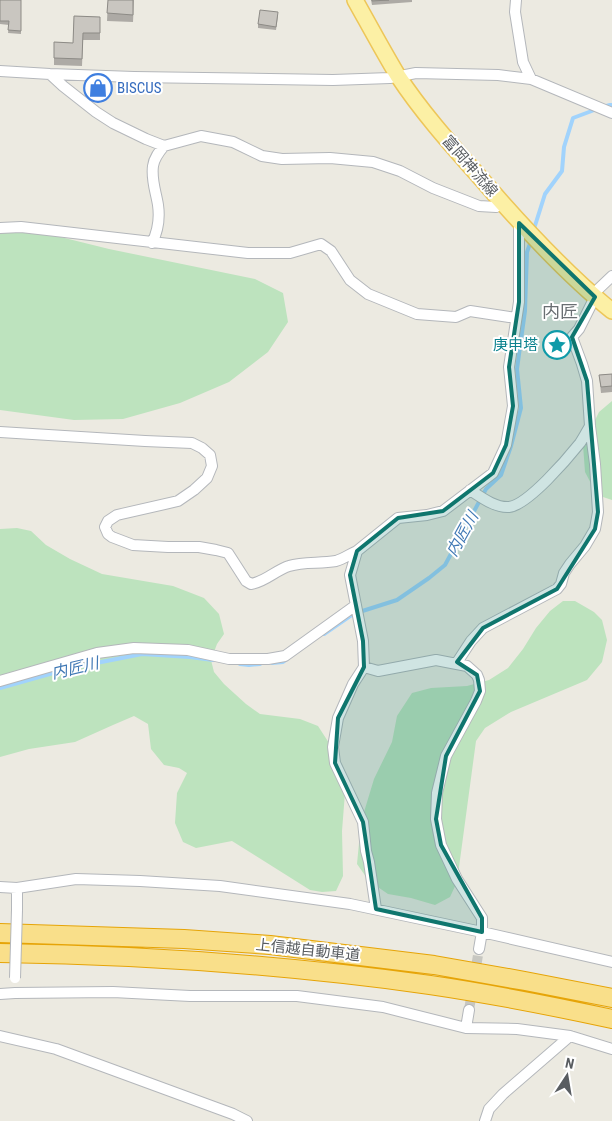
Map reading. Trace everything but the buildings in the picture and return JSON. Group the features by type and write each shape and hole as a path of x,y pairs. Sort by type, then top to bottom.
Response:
{"highway":[{"path":"0,923 205,936 270,945"},
{"name":"上信越自動車道","path":"0,933 174,938 270,945 434,965 612,998"},
{"name":"上信越自動車道","path":"0,952 96,955 269,966 349,975 516,999 612,1019"}],"main road":[{"name":"富岡神流線","path":"354,0 398,76 459,154 519,223 593,296 612,311"}],"street":[{"path":"516,0 523,62 530,79"},
{"path":"0,71 134,77 333,80 390,78 416,73 498,74 530,79 612,114"},
{"path":"50,74 112,123 164,146 201,136 234,142 262,156 282,159 330,158 373,162 400,171 433,188 479,206 496,207 502,203"},
{"path":"152,243 158,228 159,217 153,183 153,166 156,157 164,146"},
{"path":"0,432 145,442 192,443 202,448 210,455 212,466 207,478 194,490 178,501 117,515 108,521 105,527 108,534 133,545 199,547 228,553 246,581 251,584 256,584 279,570 298,563 337,560 356,550 398,518 443,511 493,473 506,446 513,406 509,368 518,302 519,223"},
{"path":"0,228 21,227 248,254 290,252 321,244 331,251 350,280 368,294 417,314 456,317 470,311 516,318"},
{"path":"456,664 471,641 483,628 556,590 561,584 564,573 585,546 594,529 598,512 586,381 572,337 579,329 593,296 612,276"},
{"path":"470,490 484,499 507,507 521,502 540,488 581,442 590,426"},
{"path":"356,550 350,575 364,641 364,667 353,684 338,718 334,747 335,763 363,822 376,910"},
{"path":"0,681 97,653 134,648 188,650 229,659 268,659 285,656 356,605"},
{"path":"364,667 378,671 436,660 468,666 477,675 480,691 446,756 437,793 436,819 441,846 457,879 482,918 479,949"},
{"path":"0,886 17,888 76,880 140,881 220,886 350,904 612,962"},
{"path":"15,993 17,888"},
{"path":"0,994 113,992 190,996 296,996 383,1007 466,1028 517,1029 570,1036 612,1049"},
{"path":"466,1028 469,1010"},
{"path":"0,1036 56,1049 233,1114 247,1121"},
{"path":"485,1121 489,1109 503,1094 570,1036"}],"highlighted area":[{"path":"519,223 595,297 572,337 587,381 598,512 595,529 557,589 483,628 457,662 477,675 480,691 446,756 436,819 441,845 482,918 482,932 376,909 363,822 335,763 338,718 364,667 363,641 350,575 357,551 398,518 443,511 493,473 506,445 513,406 509,367 519,302"}],"green space":[{"path":"0,222 109,249 255,279 283,293 288,322 268,352 229,382 180,403 123,419 74,420 0,410"},
{"path":"612,401 612,500 597,495 585,472 583,445 599,412"},
{"path":"17,528 31,531 46,545 102,574 173,586 204,598 219,614 224,634 217,644 211,660 214,672 224,684 260,714 300,719 318,726 340,760 346,780 342,831 343,876 336,891 322,892 310,890 232,841 196,848 183,842 175,823 177,793 187,773 179,768 164,765 151,749 148,724 134,716 75,742 29,749 0,757 0,529"},
{"path":"563,601 575,601 594,612 602,620 607,640 602,662 587,680 511,712 485,728 476,741 457,882 450,897 435,905 388,894 369,881 357,864 361,822 374,779 392,742 397,716 412,693 431,688 467,686 489,680 508,668 536,628 550,611"}],"waterway":[{"name":"内匠川","path":"603,107 612,105"},
{"name":"内匠川","path":"533,232 545,194 562,171 564,147 573,118 597,109"},
{"name":"内匠川","path":"324,634 353,614 397,600 445,565 486,489 501,475 521,408 517,369 525,311 527,252 531,241"},
{"name":"内匠川","path":"0,688 71,668 142,654 213,660"},
{"name":"内匠川","path":"272,663 283,662 287,659"},
{"name":"内匠川","path":"240,664 260,664"}],"tunnel":[{"path":"469,1010 479,949"}],"place":[{"name":"BISCUS","path":"98,88"},
{"name":"庚申塔","path":"557,345"}],"district":[{"name":"内匠","path":"560,311"}]}
